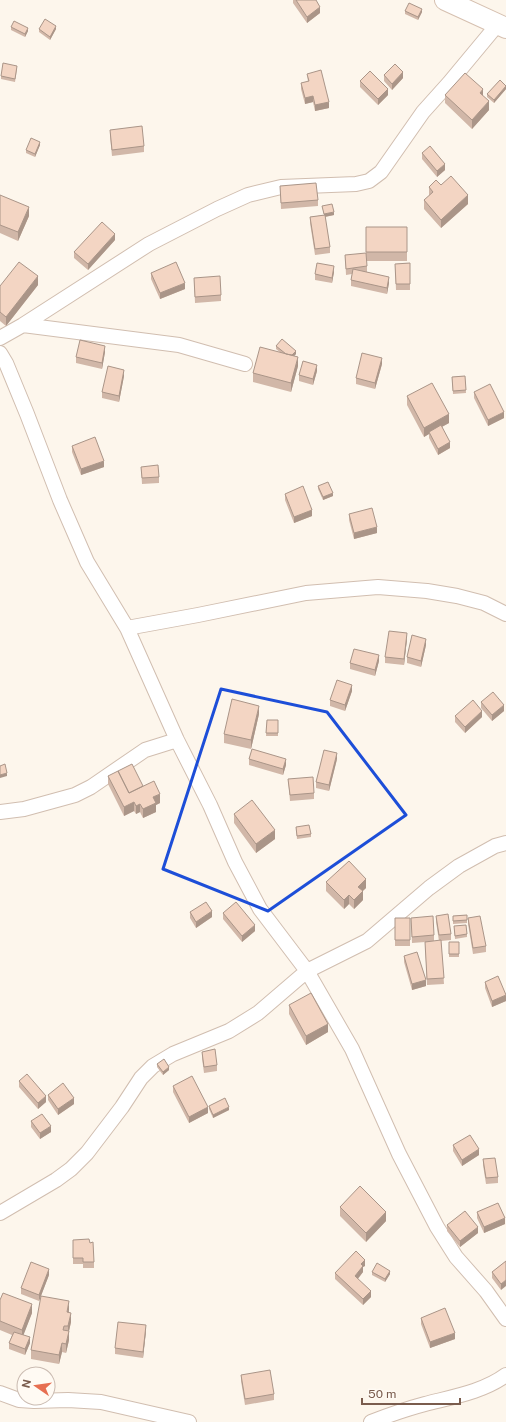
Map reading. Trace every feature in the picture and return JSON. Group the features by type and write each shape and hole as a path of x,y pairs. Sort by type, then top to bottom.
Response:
{"main road":[{"path":"445,0 502,26"}],"street":[{"path":"0,338 23,325 148,244 248,195 281,187 356,184 369,181 381,172 423,112 502,26"},
{"path":"23,325 178,345 245,364"},
{"path":"0,353 6,363 60,500 87,562 127,628 177,740 210,806 235,862 260,910 307,971 352,1049 399,1154 437,1227 456,1257 486,1291 506,1319"},
{"path":"127,628 306,593 378,587 427,591 457,596 484,603 506,614"},
{"path":"0,812 24,809 75,795 91,787 145,750 177,740"},
{"path":"0,1214 56,1180 71,1169 87,1153 122,1107 141,1078 153,1066 173,1054 230,1031 258,1013 307,971 367,941 429,888 459,866 495,846 506,843"},
{"path":"372,1422 397,1412 465,1394 499,1380 506,1375"},
{"path":"0,1393 19,1400 101,1402 189,1422"}],"highlighted area":[{"path":"221,689 327,712 406,815 268,911 163,869"}],"building":[{"path":"296,0 316,0 320,7 307,17"},
{"path":"409,3 422,9 418,17 405,11"},
{"path":"45,19 56,26 50,37 39,29"},
{"path":"14,21 28,28 25,34 11,27"},
{"path":"3,63 17,66 15,79 1,76"},
{"path":"395,64 403,72 392,84 384,75"},
{"path":"321,70 329,102 315,105 313,96 305,98 301,83 309,81 307,74"},
{"path":"370,71 388,89 378,99 360,81"},
{"path":"465,73 483,89 480,93 489,101 472,120 445,95"},
{"path":"500,80 506,86 494,100 487,94"},
{"path":"142,126 144,146 112,150 110,130"},
{"path":"31,138 40,142 35,154 26,150"},
{"path":"430,146 445,164 437,171 422,153"},
{"path":"451,176 468,195 441,220 424,200 433,192 429,187 436,180 441,185"},
{"path":"316,183 318,200 281,203 280,186"},
{"path":"0,195 29,207 18,232 0,225"},
{"path":"332,204 334,212 324,214 322,206"},
{"path":"325,215 330,247 315,249 310,217"},
{"path":"102,222 115,234 88,264 74,252"},
{"path":"366,227 407,227 407,252 366,252"},
{"path":"366,253 367,266 346,269 345,255"},
{"path":"19,262 38,276 6,317 0,312 0,286"},
{"path":"176,262 185,283 160,293 151,273"},
{"path":"317,263 334,266 332,278 315,274"},
{"path":"410,263 410,284 396,284 395,264"},
{"path":"353,269 389,277 387,288 351,280"},
{"path":"220,276 221,295 195,297 194,278"},
{"path":"282,339 296,351 292,355 286,354 276,346"},
{"path":"80,340 105,346 102,363 76,357"},
{"path":"260,347 298,357 291,383 253,373"},
{"path":"362,353 382,358 375,383 356,378"},
{"path":"303,361 317,365 313,379 299,375"},
{"path":"108,366 124,370 119,396 102,392"},
{"path":"465,376 466,390 453,391 452,377"},
{"path":"432,383 449,414 424,428 407,396"},
{"path":"490,384 504,412 488,420 474,392"},
{"path":"441,425 450,442 438,449 429,432"},
{"path":"95,437 104,461 81,469 72,446"},
{"path":"158,465 159,477 142,478 141,467"},
{"path":"328,482 333,493 323,497 318,486"},
{"path":"303,486 312,510 294,517 285,494"},
{"path":"372,508 377,527 354,533 349,514"},
{"path":"389,631 407,633 404,659 385,657"},
{"path":"412,635 426,639 421,661 407,657"},
{"path":"354,649 379,655 375,670 350,663"},
{"path":"337,680 352,685 345,705 330,700"},
{"path":"493,692 504,705 492,715 481,702"},
{"path":"232,699 259,706 251,740 224,734"},
{"path":"473,700 482,711 465,727 455,716"},
{"path":"267,720 278,720 278,733 266,733"},
{"path":"252,749 286,759 283,769 249,759"},
{"path":"324,750 337,753 329,785 316,782"},
{"path":"5,764 7,773 0,775 0,766"},
{"path":"132,764 143,786 129,793 118,771"},
{"path":"118,771 129,793 154,781 160,794 153,797 156,803 143,809 140,804 136,806 134,802 124,807 108,776"},
{"path":"313,777 314,793 290,795 288,779"},
{"path":"252,800 275,830 256,844 234,814"},
{"path":"309,825 311,834 297,836 296,827"},
{"path":"349,861 366,879 358,887 363,891 354,900 349,895 344,900 326,882"},
{"path":"206,902 212,911 196,922 190,912"},
{"path":"236,902 255,925 242,936 223,913"},
{"path":"448,914 451,934 439,935 436,916"},
{"path":"467,915 467,920 453,921 453,916"},
{"path":"433,916 434,935 412,937 411,918"},
{"path":"480,916 486,946 473,948 468,918"},
{"path":"395,918 410,918 410,940 395,940"},
{"path":"466,925 467,934 455,936 454,926"},
{"path":"441,940 444,978 427,979 425,942"},
{"path":"449,942 459,942 459,954 449,954"},
{"path":"417,952 426,980 412,984 404,956"},
{"path":"498,976 506,995 492,1001 485,982"},
{"path":"311,993 328,1024 306,1036 289,1005"},
{"path":"215,1049 217,1065 204,1067 202,1052"},
{"path":"164,1059 169,1067 163,1072 157,1064"},
{"path":"27,1074 46,1096 38,1103 19,1081"},
{"path":"192,1076 208,1107 189,1117 173,1086"},
{"path":"63,1083 74,1098 58,1109 48,1095"},
{"path":"225,1098 229,1107 213,1115 209,1106"},
{"path":"42,1114 51,1126 40,1133 31,1121"},
{"path":"470,1135 479,1149 462,1160 453,1145"},
{"path":"495,1158 498,1177 486,1178 483,1159"},
{"path":"360,1186 386,1212 366,1233 340,1207"},
{"path":"498,1203 505,1218 484,1227 477,1212"},
{"path":"465,1211 478,1227 460,1241 447,1225"},
{"path":"89,1239 90,1243 93,1242 94,1262 83,1262 83,1258 73,1258 73,1240"},
{"path":"356,1251 365,1260 361,1264 363,1266 355,1276 371,1291 363,1299 335,1273"},
{"path":"506,1261 506,1280 501,1284 492,1272"},
{"path":"31,1262 49,1269 39,1295 21,1288"},
{"path":"377,1263 390,1271 385,1279 372,1272"},
{"path":"3,1293 32,1304 22,1330 0,1321 0,1300"},
{"path":"41,1296 69,1301 67,1312 71,1313 68,1326 64,1326 63,1330 69,1331 66,1344 62,1343 59,1355 31,1350"},
{"path":"445,1308 455,1333 430,1342 421,1318"},
{"path":"118,1322 146,1325 143,1352 115,1348"},
{"path":"14,1332 30,1337 25,1349 9,1343"},
{"path":"270,1370 274,1394 245,1399 241,1375"}]}
